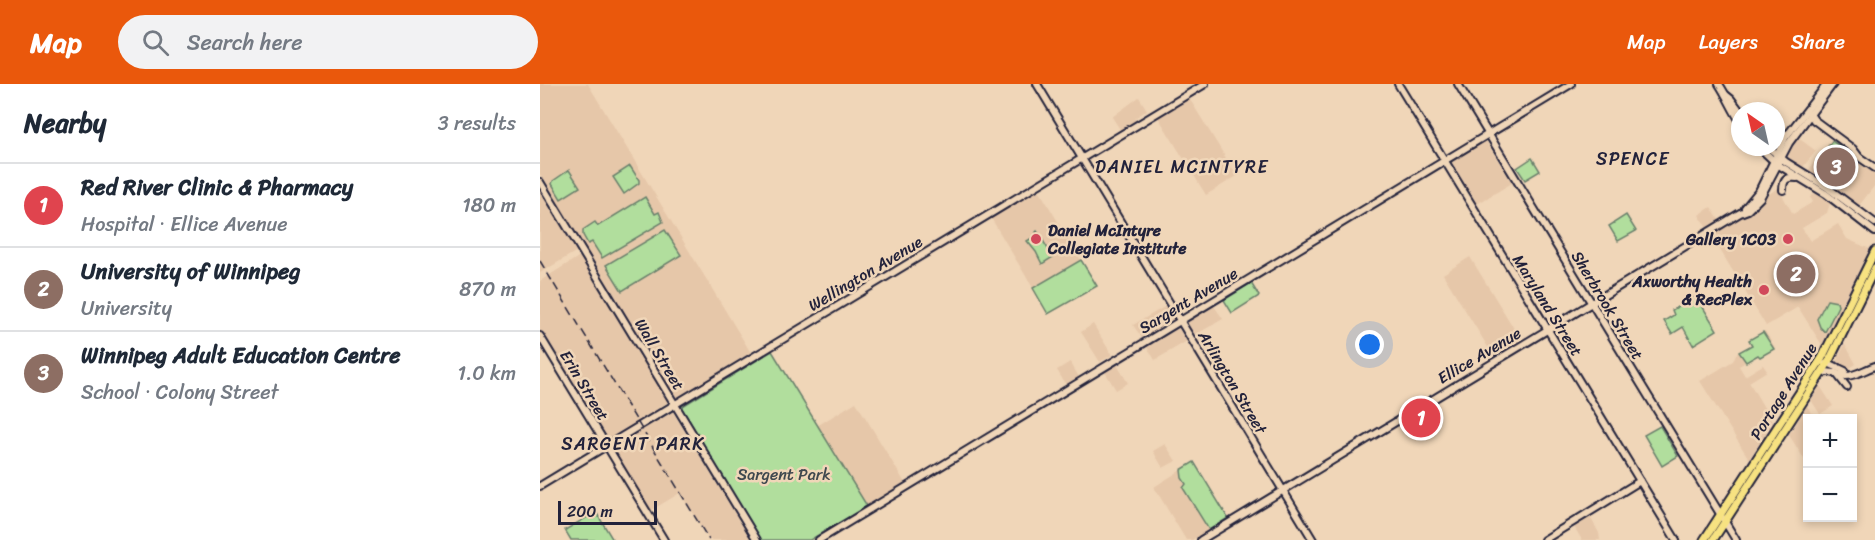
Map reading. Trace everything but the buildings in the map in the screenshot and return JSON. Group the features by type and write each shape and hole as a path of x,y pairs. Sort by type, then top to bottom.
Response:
{"main road":[{"name":"Arlington Street","path":"1037,84 1313,540"},
{"name":"Wellington Avenue","path":"540,486 1205,84"},
{"name":"Maryland Street","path":"1398,84 1676,540"},
{"name":"Sherbrook Street","path":"1458,84 1736,540"},
{"name":"Sargent Avenue","path":"819,540 1571,84"},
{"path":"1719,84 1733,102"},
{"name":"Ellice Avenue","path":"1201,540 1748,210 1760,198 1791,130 1809,117 1827,84"},
{"name":"Ellice Avenue","path":"1777,160 1833,84"},
{"path":"1726,95 1731,107"},
{"path":"1809,117 1875,163"},
{"path":"1785,134 1791,130"},
{"path":"1858,153 1859,157 1875,168"},
{"path":"1771,156 1875,232"},
{"path":"1774,156 1777,160 1828,188 1875,223"},
{"path":"1783,190 1786,179 1799,178"},
{"name":"Wall Street","path":"540,182 757,540"},
{"name":"Portage Avenue","path":"1704,540 1817,365 1875,251"},
{"name":"Portage Avenue","path":"1713,540 1828,363 1875,268"},
{"name":"Erin Street","path":"540,336 664,540"},
{"path":"1817,365 1828,363 1843,371 1861,371"},
{"path":"1822,373 1830,371 1845,376 1875,366"},
{"path":"1835,372 1847,387 1847,381 1852,375"},
{"path":"1544,540 1640,481"}],"shaded area":[{"path":"540,84 588,84 751,353 677,399 540,174"},
{"path":"1139,97 1147,110 1135,118 1137,122 1121,131 1112,117"},
{"path":"1189,98 1237,176 1206,195 1158,117"},
{"path":"1797,137 1816,151 1803,167 1786,155"},
{"path":"1832,138 1875,171 1875,185 1858,207 1808,171"},
{"path":"1486,141 1512,183 1477,204 1451,162"},
{"path":"1778,188 1793,214 1813,202 1810,197 1816,193 1830,203 1827,213 1802,228 1810,241 1838,224 1847,239 1870,249 1822,345 1798,307 1766,326 1699,215 1711,207 1724,228 1751,212 1766,196"},
{"path":"540,190 577,251 540,273"},
{"name":"Daniel McIntyre Collegiate Institute","path":"1039,190 1081,260 1033,288 991,218"},
{"path":"580,256 668,402 606,441 540,331 540,281"},
{"path":"1470,257 1521,340 1494,357 1443,274"},
{"path":"1166,306 1174,319 1142,338 1133,325"},
{"path":"1214,306 1223,319 1195,335 1187,322"},
{"path":"1093,324 1112,355 1100,362 1081,332"},
{"path":"1178,328 1187,341 1155,360 1147,347"},
{"path":"1765,331 1775,348 1739,366 1745,376 1763,365 1767,371 1749,382 1773,423 1749,459 1700,381 1733,361 1736,354 1752,345 1749,340"},
{"path":"1845,344 1856,364 1850,368 1843,368 1837,360"},
{"path":"1070,362 1079,377 1066,385 1057,370"},
{"path":"1117,365 1128,383 1116,390 1105,372"},
{"path":"1820,386 1833,406 1820,414 1811,400"},
{"path":"856,402 905,483 867,506 817,426"},
{"path":"1807,406 1812,414 1803,414 1803,457 1789,435"},
{"path":"673,412 751,540 709,540 680,493 650,511 612,448"},
{"path":"1165,444 1176,461 1163,468 1153,451"},
{"path":"1181,470 1186,484 1183,488 1209,530 1192,540 1186,540 1154,487"},
{"path":"1589,515 1599,533 1600,540 1582,540 1573,525"}],"green space":[{"path":"1832,141 1852,154 1845,164 1825,151"},
{"path":"1532,158 1540,171 1525,180 1517,168"},
{"path":"630,166 639,183 624,194 613,177"},
{"path":"569,170 580,187 561,199 552,184"},
{"path":"645,197 655,214 659,212 663,222 602,258 592,242 588,244 583,230 595,222 598,226"},
{"path":"1626,215 1636,231 1618,241 1609,226"},
{"path":"665,230 681,255 622,291 606,265"},
{"path":"1037,231 1053,257 1042,264 1027,241 1037,235"},
{"path":"1081,260 1097,286 1048,314 1033,288"},
{"path":"1251,283 1259,296 1232,313 1224,300"},
{"path":"1696,296 1717,330 1693,345 1683,327 1672,334 1664,321 1674,315 1672,310"},
{"path":"1827,300 1837,302 1838,306 1825,332 1817,319"},
{"path":"1763,332 1774,349 1746,362 1739,352 1752,345 1749,340"},
{"name":"Sargent Park","path":"772,351 867,506 810,540 761,540 681,407"},
{"path":"1660,426 1678,456 1662,466 1644,435"},
{"path":"1194,462 1228,518 1209,530 1183,488 1186,484 1181,470"},
{"path":"596,512 613,540 571,540 565,530"}],"railway":[{"path":"540,261 709,540"}],"place":[{"name":"Winnipeg Adult Education Centre","path":"1836,167"},
{"name":"Daniel McIntyre Collegiate Institute","path":"1036,239"},
{"name":"Gallery 1C03","path":"1788,239"},
{"name":"University of Winnipeg","path":"1796,274"},
{"name":"Axworthy Health & RecPlex","path":"1764,290"},
{"name":"Red River Clinic & Pharmacy","path":"1421,418"}],"district":[{"name":"SPENCE","path":"1633,159"},
{"name":"DANIEL MCINTYRE","path":"1182,167"},
{"name":"SARGENT PARK","path":"633,444"}]}
